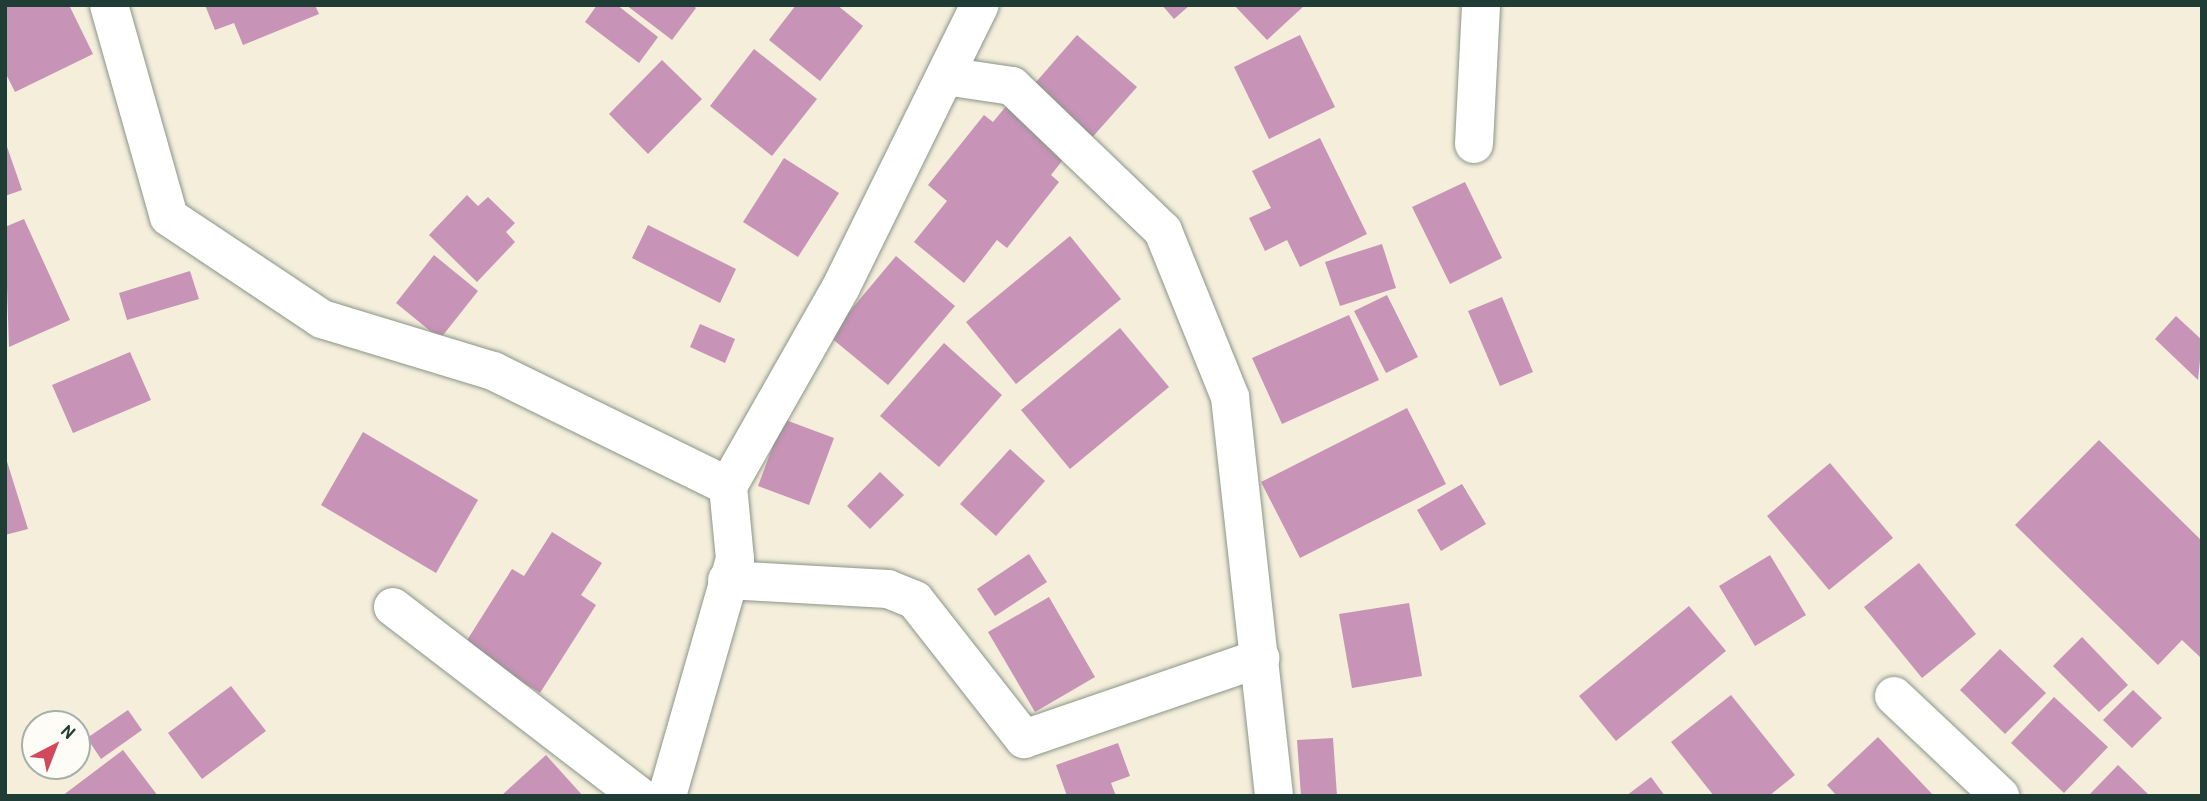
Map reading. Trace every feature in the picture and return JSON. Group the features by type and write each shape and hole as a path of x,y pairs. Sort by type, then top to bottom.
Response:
{"street":[{"path":"108,5 169,217 322,319 493,371 728,486"},
{"path":"667,796 734,559 728,486 841,287 981,5"},
{"path":"1474,144 1481,5"},
{"path":"945,76 1012,86 1163,231 1230,397 1261,658 1274,796"},
{"path":"727,580 888,589 915,600 1024,739 1261,658"},
{"path":"393,607 639,796"},
{"path":"1894,696 2000,796"}],"building":[{"path":"5,5 69,5 93,54 15,92 5,72"},
{"path":"205,5 315,5 319,14 243,45 234,23 215,30"},
{"path":"597,5 617,5 658,37 639,63 585,22"},
{"path":"626,5 692,5 696,8 672,40"},
{"path":"796,5 837,5 863,26 820,81 769,40"},
{"path":"1162,5 1190,5 1174,19"},
{"path":"1234,5 1305,5 1267,40"},
{"path":"1077,35 1137,87 1089,141 1030,89"},
{"path":"1300,35 1335,107 1269,139 1234,67"},
{"path":"754,49 817,99 772,156 710,106"},
{"path":"662,60 702,99 648,154 609,114"},
{"path":"1013,98 1073,147 1051,175 1059,182 1007,248 997,240 964,283 914,242 947,201 928,185 984,115 993,122"},
{"path":"1320,138 1367,234 1300,267 1287,240 1265,251 1249,218 1271,208 1252,171"},
{"path":"5,141 22,190 5,196"},
{"path":"784,158 839,193 798,257 743,222"},
{"path":"1465,182 1502,258 1450,284 1412,207"},
{"path":"467,195 478,206 488,197 515,223 506,232 515,242 477,282 429,235"},
{"path":"24,219 70,320 9,347 5,227"},
{"path":"648,225 736,269 720,303 632,258"},
{"path":"1070,236 1121,299 1016,384 966,322"},
{"path":"1382,244 1396,288 1340,306 1325,262"},
{"path":"434,255 478,291 440,339 396,303"},
{"path":"896,256 955,306 888,385 829,336"},
{"path":"190,271 199,299 127,320 119,293"},
{"path":"1387,295 1418,357 1386,373 1354,311"},
{"path":"1502,297 1533,372 1500,386 1468,311"},
{"path":"1349,315 1379,380 1282,424 1252,358"},
{"path":"2176,316 2202,340 2198,380 2155,339"},
{"path":"700,324 735,339 725,363 690,347"},
{"path":"1120,328 1169,387 1070,469 1021,410"},
{"path":"944,343 1002,395 939,467 880,416"},
{"path":"130,352 151,400 73,433 52,385"},
{"path":"1407,408 1446,484 1300,558 1261,482"},
{"path":"783,419 834,438 809,505 758,486"},
{"path":"363,432 478,500 436,573 321,505"},
{"path":"2099,440 2202,541 2200,657 2182,640 2158,665 2015,525"},
{"path":"1010,449 1045,481 996,536 960,504"},
{"path":"5,455 28,529 5,535"},
{"path":"1830,463 1893,538 1829,590 1767,516"},
{"path":"880,472 904,495 870,529 847,506"},
{"path":"1462,484 1486,524 1441,551 1417,510"},
{"path":"552,532 602,563 581,595 596,605 540,693 464,645 512,569 524,576"},
{"path":"1029,554 1047,582 995,616 977,589"},
{"path":"1770,555 1806,615 1755,646 1719,586"},
{"path":"1919,563 1976,634 1922,678 1864,607"},
{"path":"1049,597 1095,677 1035,712 988,632"},
{"path":"1409,603 1422,676 1352,688 1339,614"},
{"path":"1689,606 1726,651 1616,741 1579,696"},
{"path":"2082,637 2128,685 2099,712 2053,666"},
{"path":"2000,649 2046,693 2005,734 1960,690"},
{"path":"231,686 266,731 202,779 168,733"},
{"path":"2133,690 2162,718 2132,748 2103,720"},
{"path":"1731,695 1795,775 1769,796 1714,796 1671,742"},
{"path":"2054,697 2108,747 2064,793 2011,743"},
{"path":"128,710 142,730 101,759 91,744 91,735"},
{"path":"1878,737 1934,796 1837,796 1827,785"},
{"path":"1333,738 1337,796 1301,796 1297,740"},
{"path":"1118,743 1130,776 1111,783 1116,796 1067,796 1056,765"},
{"path":"123,750 158,796 62,796 83,780 91,780 91,774"},
{"path":"546,755 583,796 501,796"},
{"path":"2118,765 2150,796 2088,796"},
{"path":"1651,777 1665,796 1626,796"}]}
